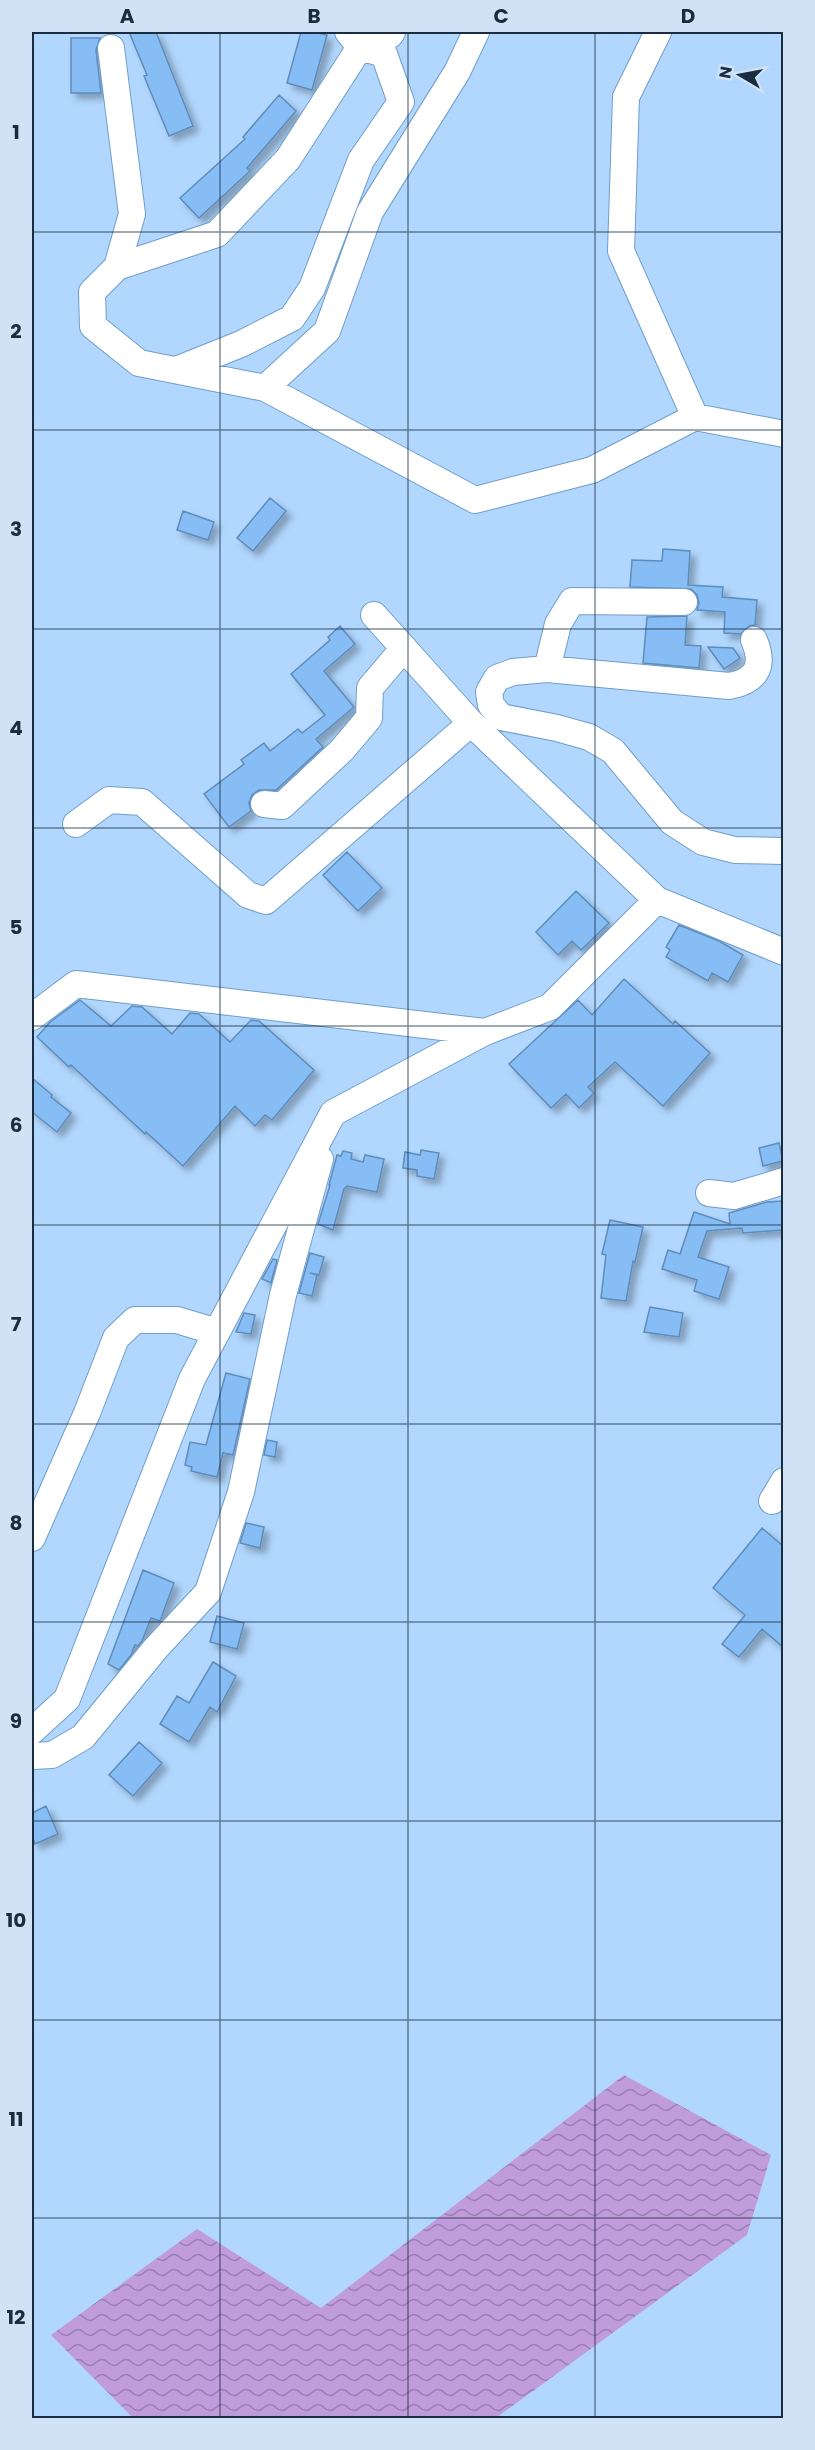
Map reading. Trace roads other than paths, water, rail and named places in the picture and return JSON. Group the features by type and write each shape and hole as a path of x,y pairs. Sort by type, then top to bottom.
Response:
{"street":[{"path":"354,39 390,35 392,32"},
{"path":"265,388 327,331 370,212 457,72 476,32"},
{"path":"658,32 626,98 621,251 695,417"},
{"path":"354,39 288,159 218,234 117,267 92,292 93,326 139,363 265,388 475,500 592,470 695,417 783,434"},
{"path":"176,370 241,344 292,318 312,288 361,160 401,102 384,54 354,39"},
{"path":"111,48 132,214 117,267"},
{"path":"547,669 558,624 572,601 684,602"},
{"path":"374,615 471,723 657,900 783,952"},
{"path":"754,640 760,655 755,673 743,683 729,686 547,669 513,672 497,678 489,692 490,705 501,717 589,737 613,751 672,822 703,842 735,850 783,851"},
{"path":"264,804 282,806 342,750 369,718 370,688 404,648"},
{"path":"76,824 110,800 142,802 248,895 266,901 471,723"},
{"path":"32,1731 67,1699 192,1379 333,1113 485,1032 550,1007 657,900"},
{"path":"32,1017 76,984 485,1032"},
{"path":"32,1756 52,1755 83,1737 156,1648 208,1592 241,1492 283,1295 333,1113"},
{"path":"709,1193 734,1196 783,1181"},
{"path":"32,1538 87,1413 116,1338 135,1320 177,1320 217,1332"}],"water":[{"path":"624,2075 771,2155 747,2235 496,2418 133,2418 51,2335 197,2229 321,2308"}]}
